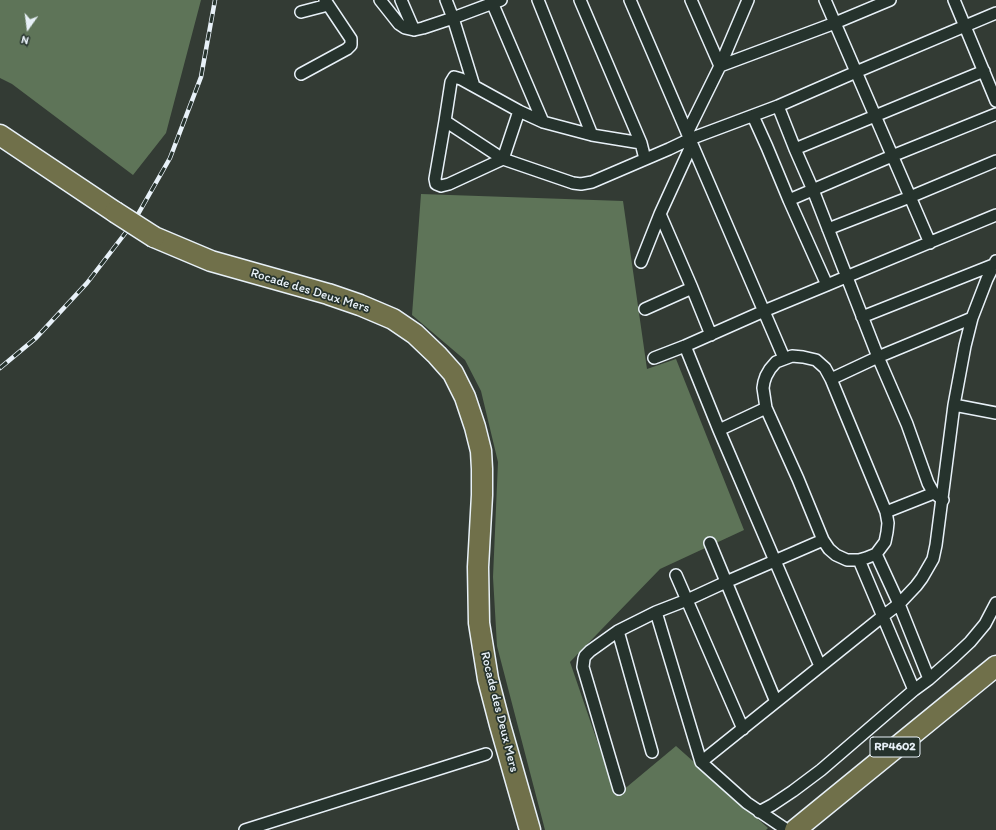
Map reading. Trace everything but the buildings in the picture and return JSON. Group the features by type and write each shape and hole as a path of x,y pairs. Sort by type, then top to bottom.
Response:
{"highway":[{"name":"Rocade des Deux Mers","path":"0,135 154,237 211,261 328,294 388,317 415,334 454,373 465,397 481,451 482,495 478,567 479,623 487,672 500,725 530,830"},
{"name":"RP4602","path":"795,830 996,666"}],"street":[{"path":"380,0 399,24 405,28 414,30 454,18 495,1 543,122"},
{"path":"401,0 414,30"},
{"path":"446,0 454,18 474,86"},
{"path":"538,0 592,135"},
{"path":"580,0 641,143 645,159"},
{"path":"630,0 784,358"},
{"path":"691,0 720,66"},
{"path":"641,262 748,0"},
{"path":"825,0 930,243"},
{"path":"720,66 835,23 890,0"},
{"path":"954,0 996,101"},
{"path":"300,74 347,49 351,45 352,39 326,2 301,12"},
{"path":"445,121 504,159 573,183 581,184 592,182 690,139 778,106 996,13"},
{"path":"795,149 984,71"},
{"path":"519,111 504,159 444,186 438,186 436,184 435,178 453,78 456,77 519,111 543,122 592,135 641,143"},
{"path":"778,106 813,190 862,318 907,424 928,483 938,496"},
{"path":"789,200 996,114"},
{"path":"753,116 827,285"},
{"path":"828,229 996,161"},
{"path":"660,214 711,335"},
{"path":"654,358 996,215"},
{"path":"862,318 995,263"},
{"path":"701,762 899,604 922,578 933,559 936,546 938,496 964,346 972,318 984,286 995,263"},
{"path":"645,308 692,288"},
{"path":"831,379 878,357 972,318"},
{"path":"685,346 719,430 820,666"},
{"path":"803,356 816,360 825,368 831,379 886,512 888,523 885,542 876,554 859,560 848,560 836,555 829,549 823,540 766,408 763,388 764,379 776,362 784,358 803,356"},
{"path":"954,405 996,413"},
{"path":"719,430 766,408"},
{"path":"886,512 938,496"},
{"path":"619,789 583,667 585,656 618,631 656,612 687,600 823,540"},
{"path":"710,543 776,702"},
{"path":"876,554 899,604 929,679"},
{"path":"859,560 914,690"},
{"path":"676,575 743,729"},
{"path":"759,812 793,791 821,770 954,657 970,642 985,624 996,603"},
{"path":"656,612 701,762 747,803 787,830"},
{"path":"618,631 652,752"},
{"path":"245,830 486,754"}],"green space":[{"path":"0,0 201,0 166,133 133,175 12,84 0,78"},
{"path":"421,194 623,201 647,369 676,359 744,530 660,569 570,662 616,796 676,746 768,828 766,830 545,830 497,646 493,577 498,462 481,391 465,360 412,315"}],"railway":[{"path":"0,368 36,338 87,283 133,223 170,158 201,77 215,0"}]}
